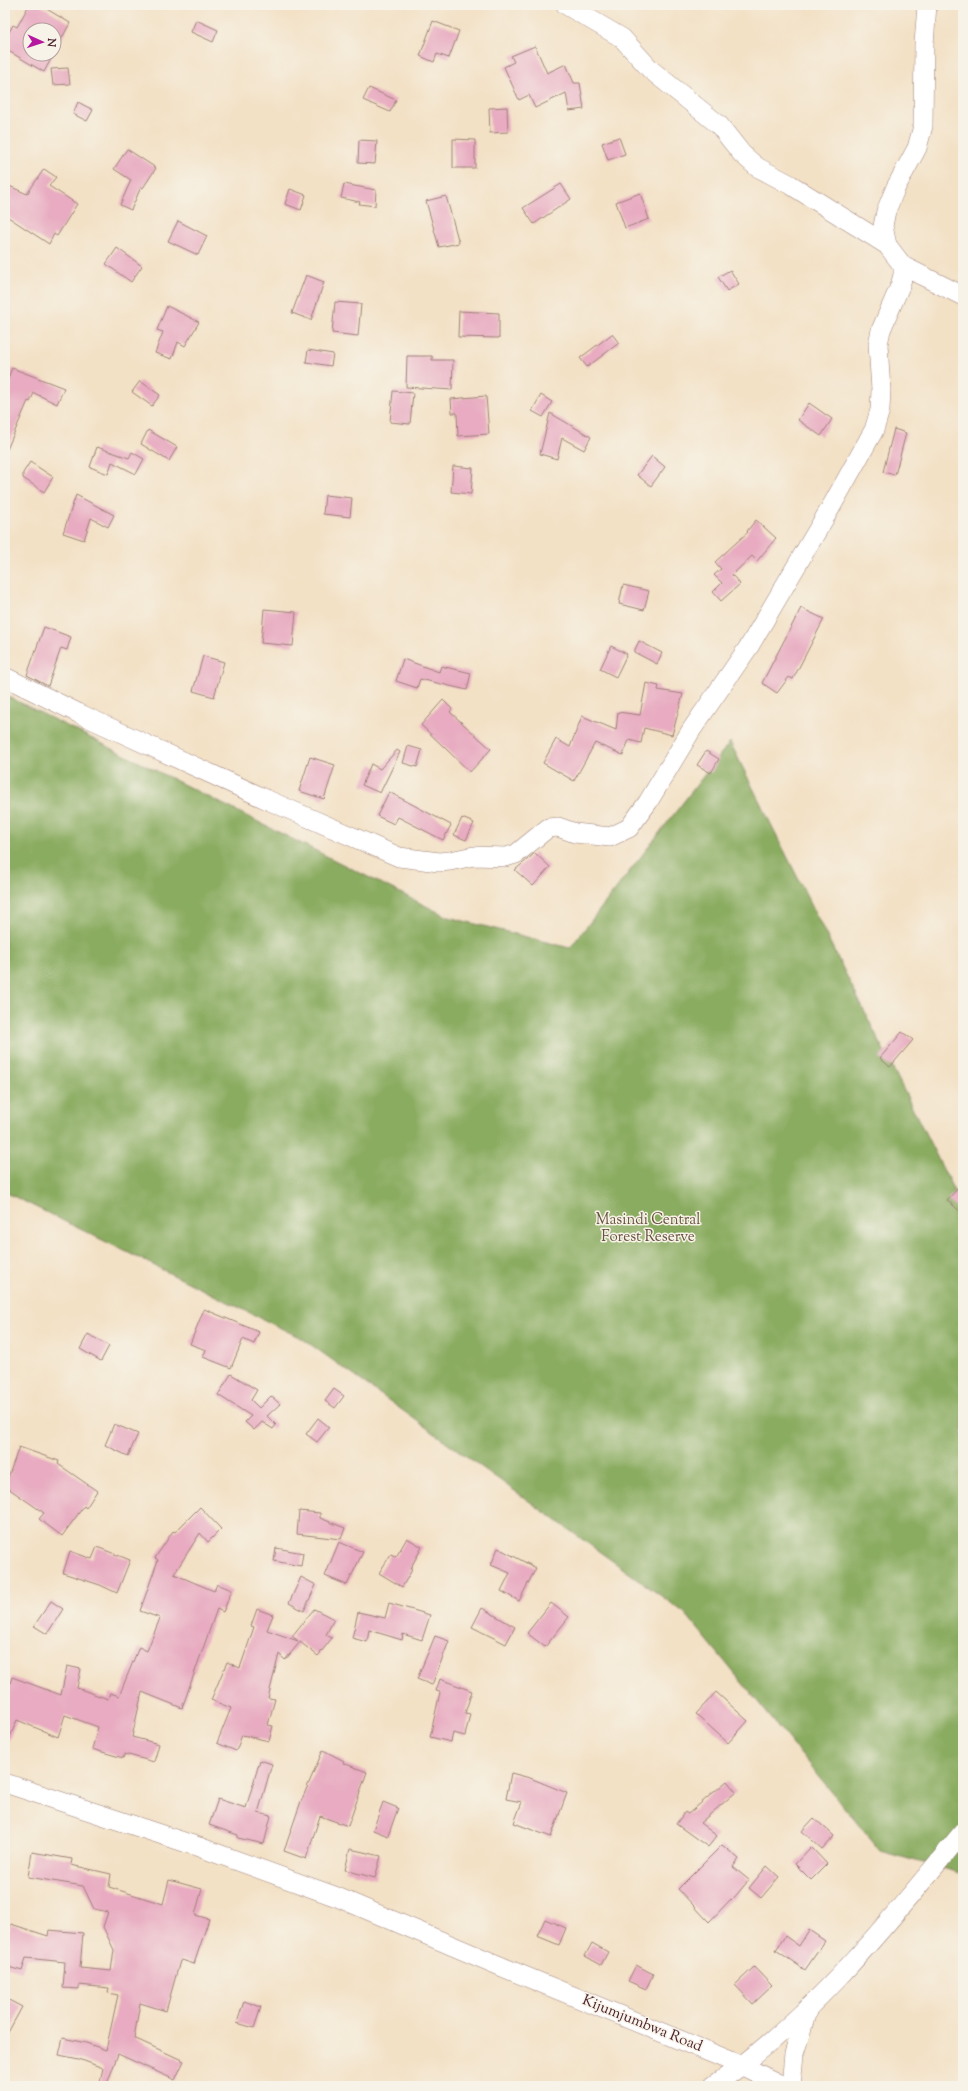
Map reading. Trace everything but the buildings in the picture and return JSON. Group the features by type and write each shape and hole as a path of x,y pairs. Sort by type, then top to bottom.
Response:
{"street":[{"path":"566,5 622,38 651,70 719,125 742,154 757,167 791,185 887,245 903,266 963,296"},
{"path":"887,245 883,226 886,211 896,187 917,148 923,126 924,44 927,5"},
{"path":"5,677 78,713 256,795 399,857 450,862 474,856 506,857 516,854 548,828 558,827 575,833 610,837 629,828 692,729 750,645 831,507 874,430 880,410 881,390 878,344 881,330 890,313 900,286 903,275 903,266"},
{"name":"Kijumjumbwa Road","path":"5,1783 199,1847 337,1897 743,2066 783,2086"},
{"path":"713,2086 743,2066 808,2008 837,1979 963,1832"},
{"path":"791,2086 794,2054 808,2008"}],"green space":[{"name":"Masindi Central Forest Reserve","path":"5,695 448,917 570,948 730,742 963,1209 963,1874 880,1851 685,1613 303,1339 5,1192"}]}
